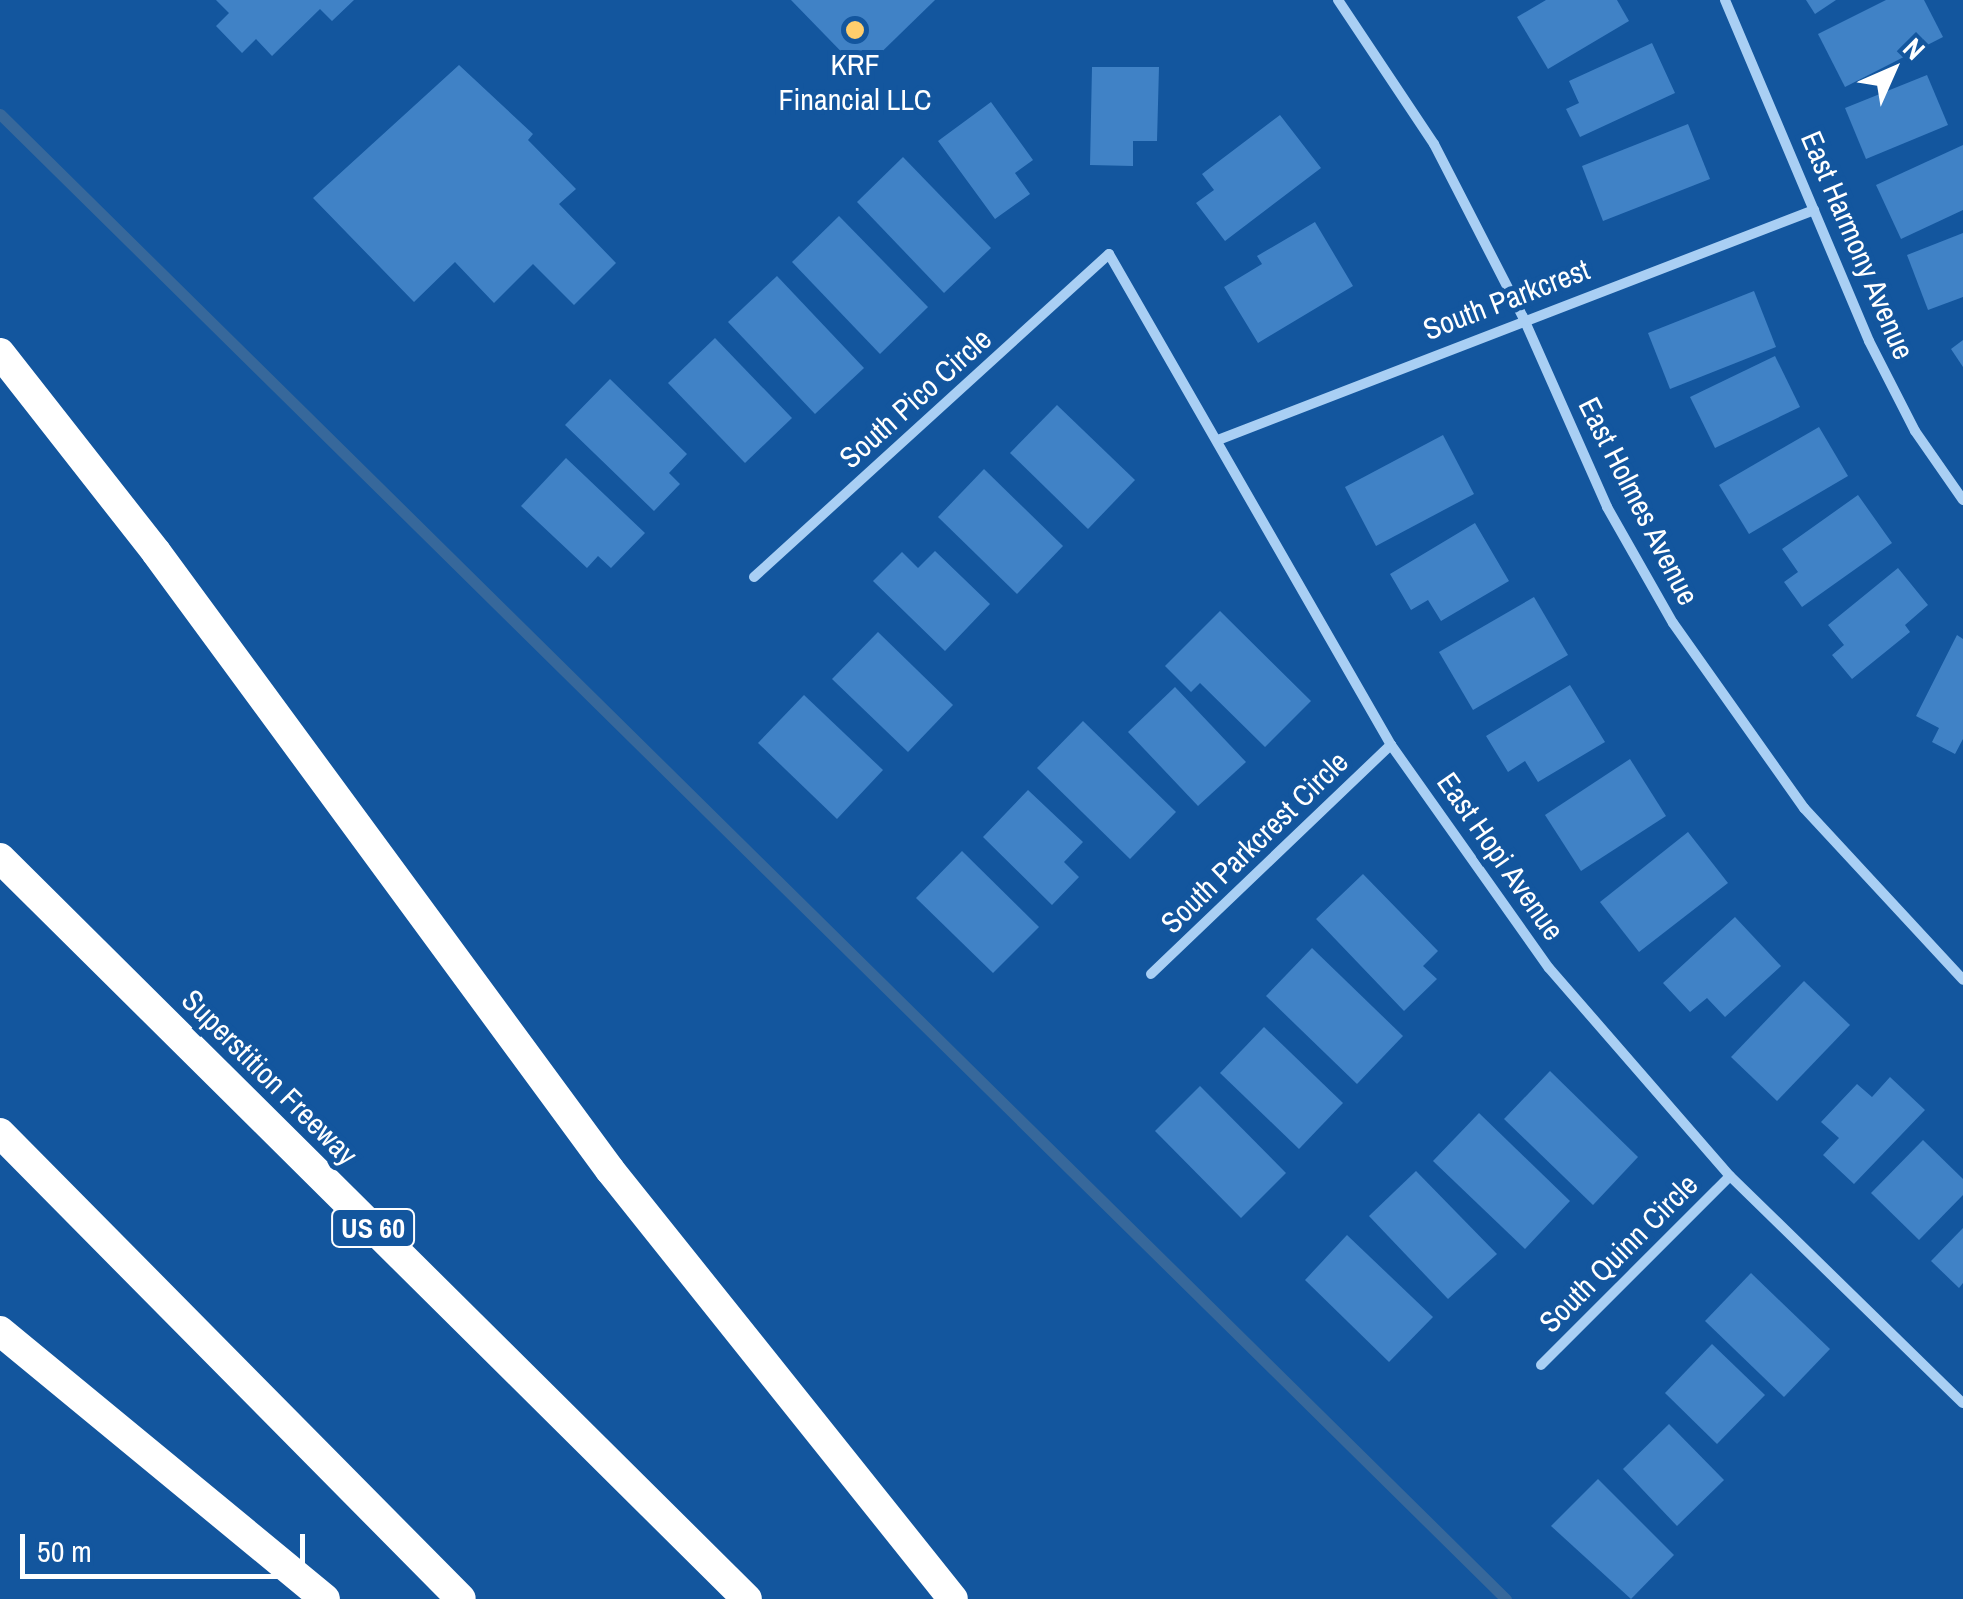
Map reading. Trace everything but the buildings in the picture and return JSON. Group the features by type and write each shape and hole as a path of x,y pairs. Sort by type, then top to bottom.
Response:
{"highway":[{"path":"0,353 156,552 610,1170 954,1599"},
{"name":"Superstition Freeway","path":"0,858 746,1599"},
{"path":"0,1133 461,1599"},
{"path":"0,1331 325,1599"}],"street":[{"name":"East Holmes Avenue","path":"1338,0 1434,144 1522,318 1607,507 1712,682 1826,834 1963,980"},
{"name":"East Harmony Avenue","path":"1725,0 1814,210 1915,431 1963,500"},
{"name":"South Parkcrest","path":"1218,440 1522,318 1814,210"},
{"name":"East Hopi Avenue","path":"1109,254 1391,746 1549,968 1730,1176 1963,1403"},
{"name":"South Pico Circle","path":"754,577 1109,254"},
{"name":"South Parkcrest Circle","path":"1151,974 1391,746"},
{"name":"South Quinn Circle","path":"1542,1365 1730,1176"}],"waterway":[{"path":"0,114 1506,1599"}],"place":[{"name":"KRF Financial LLC","path":"855,30"}]}
